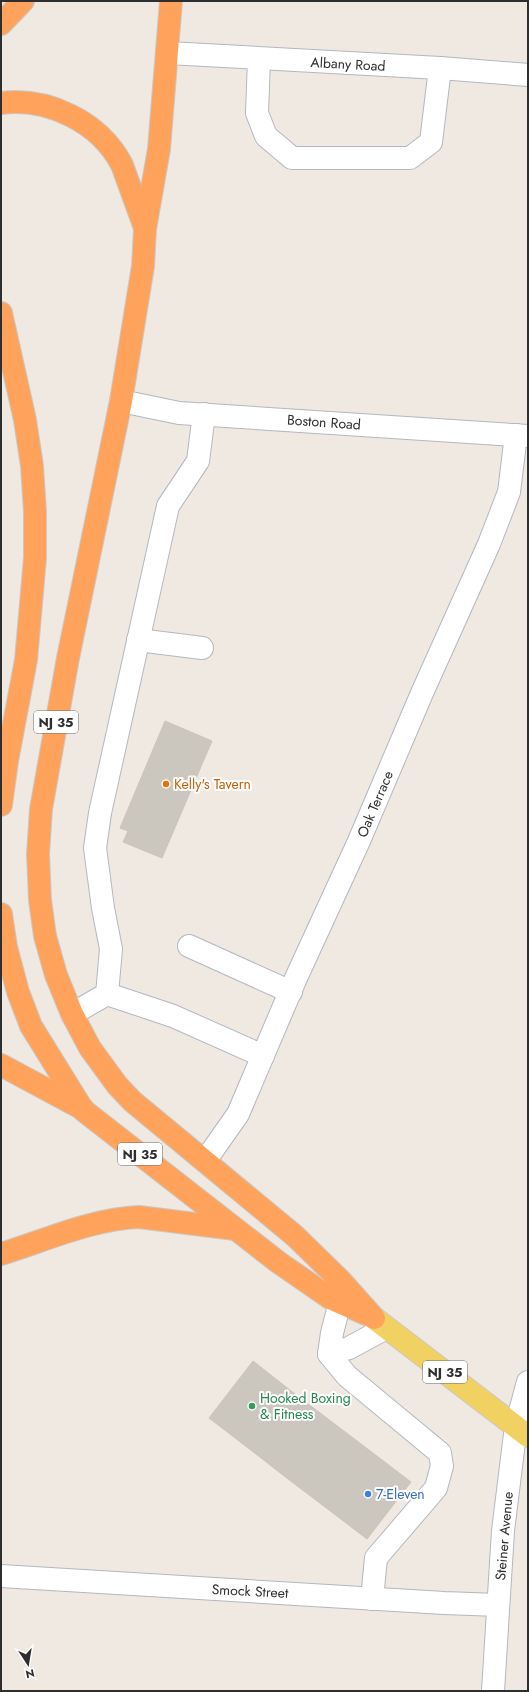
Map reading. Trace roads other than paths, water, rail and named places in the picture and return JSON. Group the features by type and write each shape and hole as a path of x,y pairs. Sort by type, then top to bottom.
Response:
{"highway":[{"path":"1,24 23,1"},
{"name":"NJ 35","path":"171,1 168,53 159,149 145,229 143,266 121,401 68,658 41,809 38,854 40,900 45,936 56,975 72,1014 90,1048 122,1090 132,1101 296,1236 380,1323"},
{"path":"1,103 38,103 59,110 82,122 104,139 118,157 122,165 145,229"},
{"name":"NJ 35","path":"1,313 25,420 32,474 35,550 26,660 7,761 1,805"},
{"name":"NJ 35","path":"1,914 6,947 18,992 31,1026 83,1110 278,1262 330,1298 380,1323"},
{"path":"1,1065 83,1110"},
{"path":"1,1254 99,1222 125,1218 139,1217 235,1229"}],"main road":[{"name":"NJ 35","path":"380,1323 522,1431"}],"street":[{"name":"Albany Road","path":"168,53 440,68 528,76"},
{"path":"259,59 257,112 266,136 292,158 410,158 431,142 440,68"},
{"name":"Boston Road","path":"121,401 179,413 522,435"},
{"path":"107,994 112,949 103,908 95,848 100,813 168,506 198,461 204,414"},
{"name":"Oak Terrace","path":"205,1161 238,1114 290,992 359,842 422,693 489,544 509,492 522,435"},
{"path":"138,640 202,648"},
{"path":"189,946 290,992"},
{"path":"72,1014 107,994 173,1016 263,1056"},
{"path":"340,1302 332,1333 329,1354 347,1376 440,1453 442,1466 436,1488 376,1558 372,1599"},
{"path":"329,1354 349,1348 380,1323"},
{"name":"Steiner Avenue","path":"493,1691 503,1531 522,1431 528,1382"},
{"name":"Smock Street","path":"1,1576 372,1599 498,1605"}],"place":[{"name":"Kelly's Tavern","path":"166,784"},
{"name":"Hooked Boxing & Fitness","path":"252,1406"},
{"name":"7-Eleven","path":"368,1494"}]}
